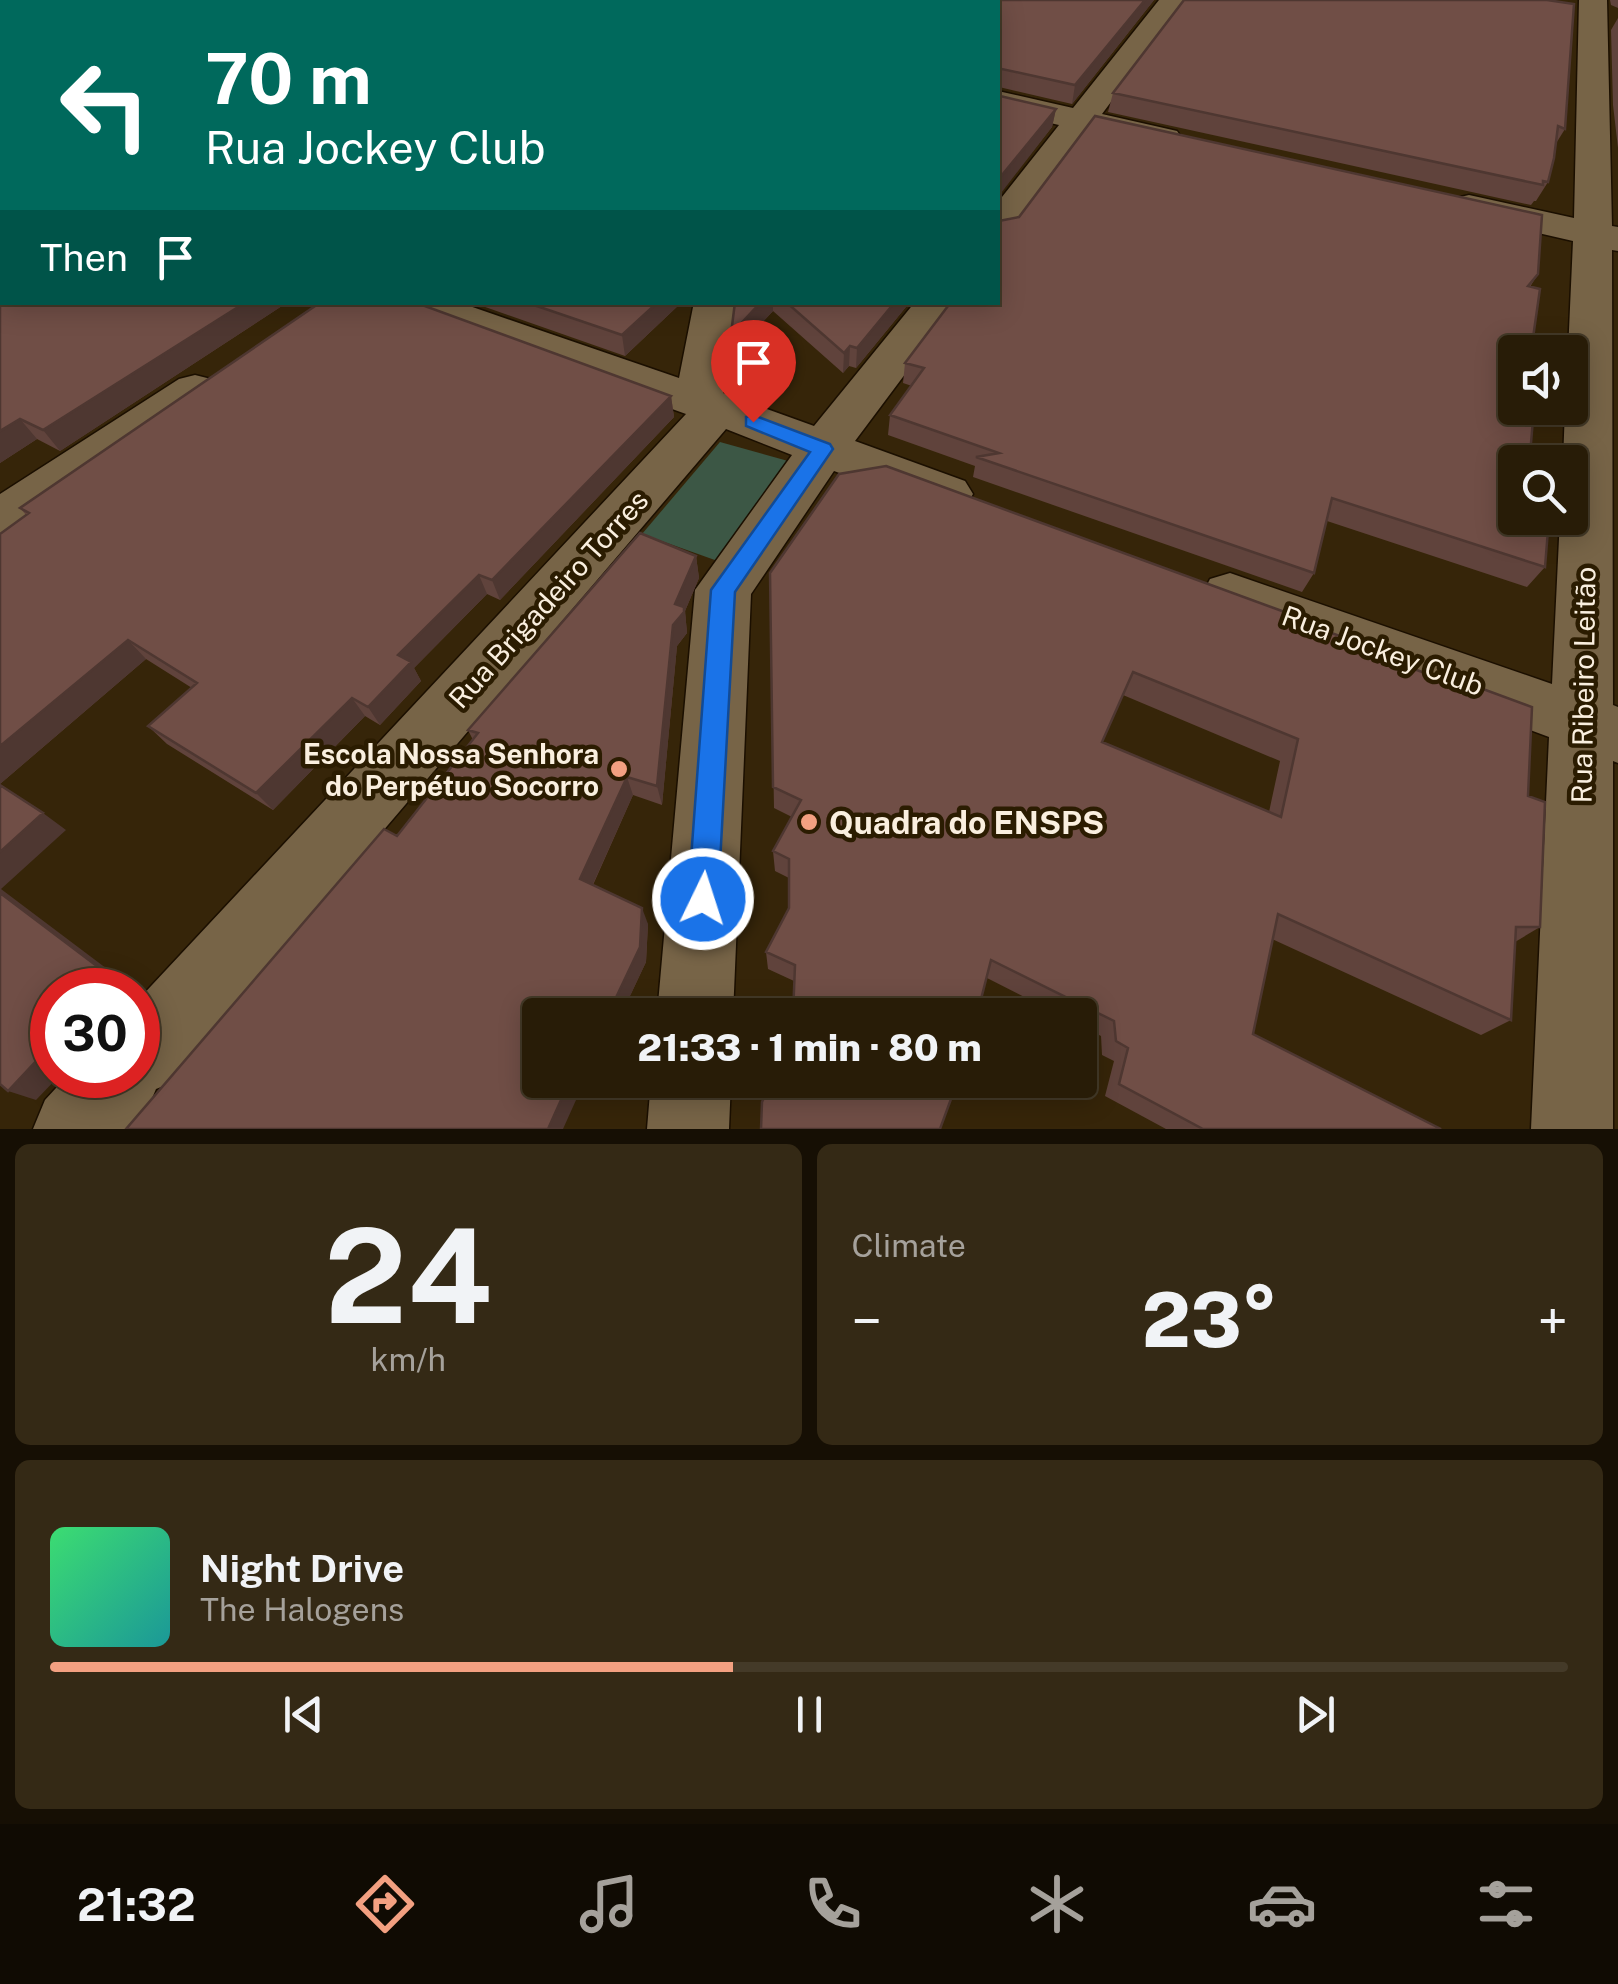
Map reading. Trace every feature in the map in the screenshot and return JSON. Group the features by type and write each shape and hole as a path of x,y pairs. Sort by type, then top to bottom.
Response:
{"street":[{"path":"1000,225 1173,0"},
{"name":"Rua Ribeiro Leitão","path":"1572,1129 1600,728 1605,236 1590,10"},
{"path":"1000,101 1196,145"},
{"path":"1442,199 1605,236"},
{"path":"423,305 990,509"},
{"path":"708,405 715,305"},
{"path":"697,998 723,590 823,449 936,305"},
{"path":"0,520 228,368"},
{"name":"Rua Brigadeiro Torres","path":"160,1033 708,405"},
{"name":"Rua Jockey Club","path":"1194,582 1600,728"},
{"path":"74,1129 102,1098"},
{"path":"688,1129 690,1098"}],"green space":[{"path":"720,442 806,466 740,569 642,534"}],"building":[{"path":"1000,0 1145,0 1075,85 1002,69"},
{"path":"1184,0 1547,0 1574,4 1565,129 1558,126 1548,182 1543,181 1543,185 1113,93"},
{"path":"1000,96 1056,109 1000,178"},
{"path":"1095,116 1542,215 1538,274 1528,286 1540,289 1533,335 1498,335 1498,425 1533,425 1531,443 1538,445 1498,445 1498,535 1548,535 1545,567 1332,498 1314,573 976,457 999,453 890,415 924,368 905,363 949,305 1000,305 1000,221 1019,217"},
{"path":"0,305 241,305 43,430 20,419 0,431"},
{"path":"317,305 422,305 671,396 492,580 479,575 398,655 411,662 368,707 352,698 256,793 148,726 197,683 128,640 0,746 0,534 29,513 20,508"},
{"path":"534,305 655,305 622,335"},
{"path":"735,305 758,305 731,334"},
{"path":"789,305 893,305 857,348 850,346 844,353"},
{"path":"886,466 1301,618 1299,621 1391,655 1389,660 1532,707 1528,796 1545,802 1540,927 1516,927 1511,1020 1278,914 1253,1034 1441,1129 1203,1129 1119,1084 1128,1048 1116,1041 1114,1021 1097,1013 1097,998 1068,998 991,960 981,998 794,998 795,965 766,952 789,908 789,859 773,851 801,800 773,787 770,573 839,474","holes":["1133,672 1298,739 1281,817 1102,742"]},
{"path":"640,533 696,556 675,604 684,607 684,612 673,625 657,786 627,777 580,879 642,908 640,947 616,998 522,998 522,1098 562,1098 548,1129 126,1129 153,1098 160,1098 160,1089 384,829 397,836 478,733 468,730"},
{"path":"0,785 43,813 0,852"},
{"path":"0,893 99,968 30,968 30,1068 8,1091 0,1084"},
{"path":"764,1098 951,1098 940,1129 761,1129"}],"place":[{"name":"Escola Nossa Senhora do Perpétuo Socorro","path":"619,769"},
{"name":"Quadra do ENSPS","path":"809,822"}],"route":[{"path":"703,899 723,590 823,449 753,422"}]}
